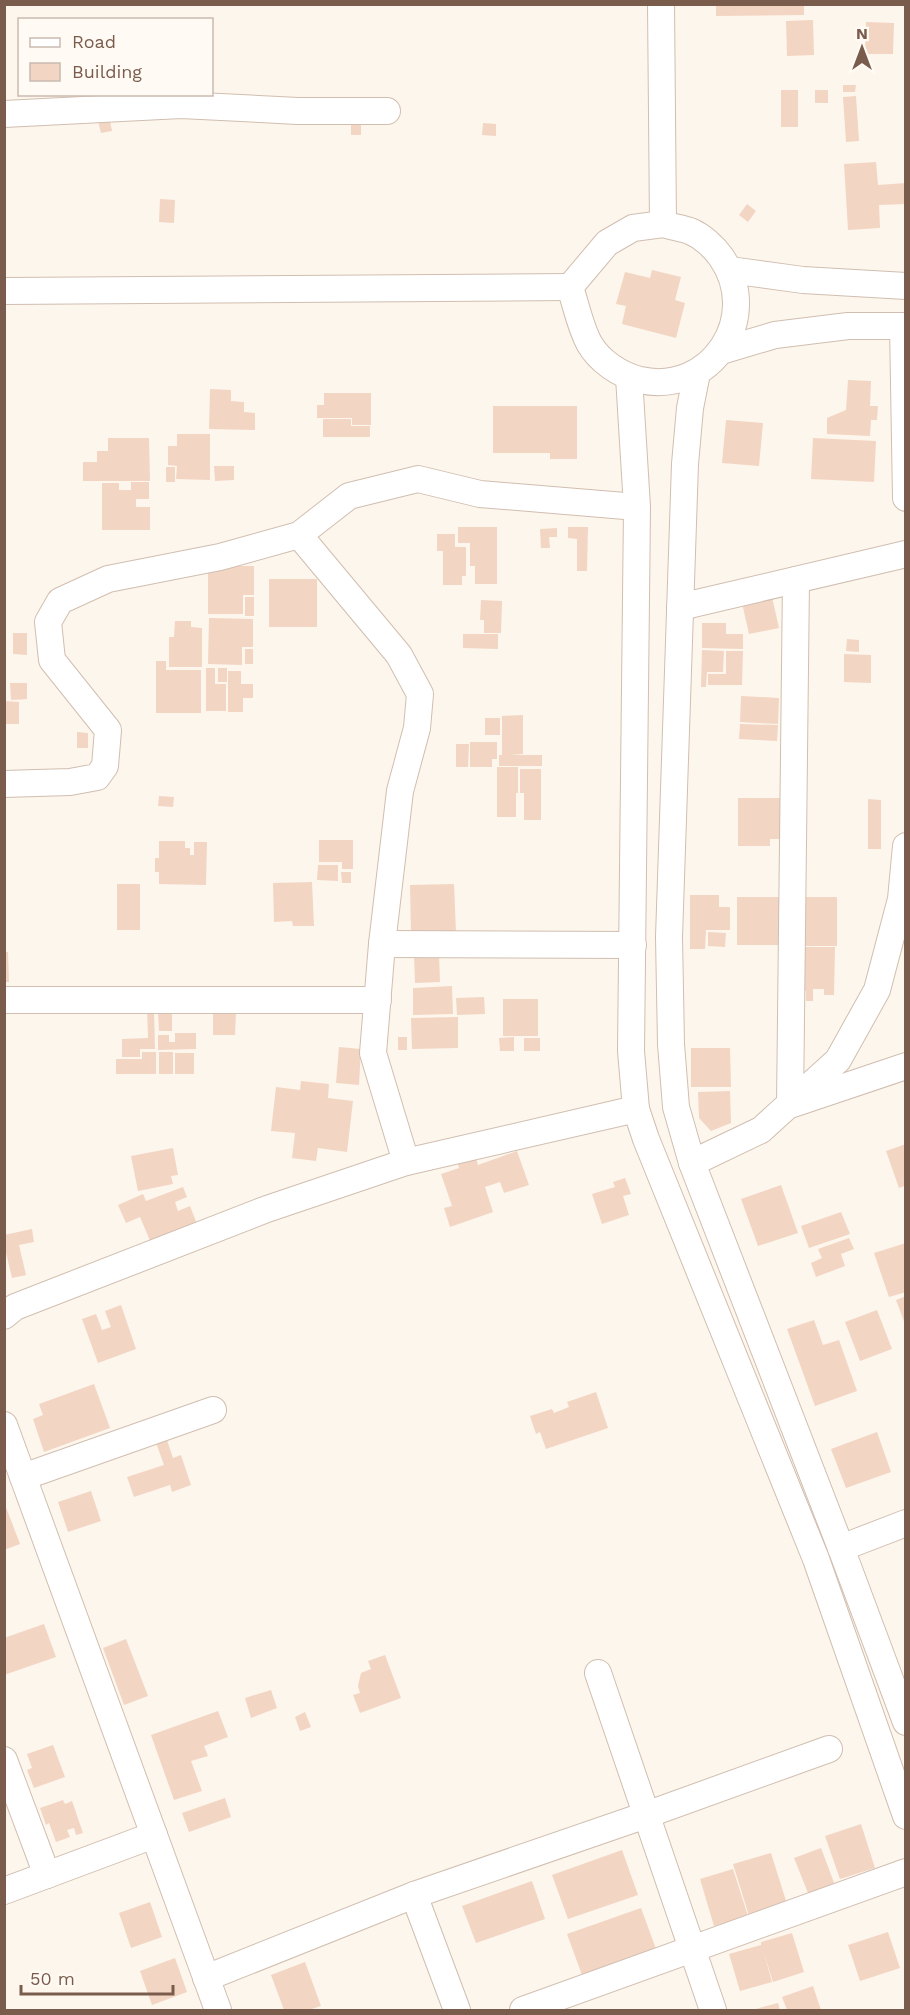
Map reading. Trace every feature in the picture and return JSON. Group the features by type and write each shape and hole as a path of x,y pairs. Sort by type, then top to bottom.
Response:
{"street":[{"path":"661,4 663,224"},
{"path":"4,114 181,105 298,111 387,111"},
{"path":"4,291 570,286 607,243 633,228 663,224 690,231 714,247 730,270 737,297 734,326 721,351 697,373 675,381 652,382 629,377 607,364 590,345 570,286"},
{"path":"730,270 802,280 906,286"},
{"path":"721,351 775,335 848,326 904,326 906,498"},
{"path":"697,373 690,408 685,464 669,937 671,1032 676,1107 692,1163 906,1722"},
{"path":"629,377 637,507 631,1051 636,1109 646,1139 816,1559 906,1816"},
{"path":"4,784 70,782 97,777 105,766 108,730 52,660 48,622 60,601 108,579 220,557 299,536 349,496 418,479 480,494 637,507"},
{"path":"299,536 399,655 420,694 417,728 400,791 382,944 373,1053 406,1162"},
{"path":"680,607 906,554"},
{"path":"790,1105 796,580"},
{"path":"692,1163 760,1130 838,1060 895,960 906,846"},
{"path":"382,944 633,945"},
{"path":"4,1000 378,1000"},
{"path":"790,1105 906,1066"},
{"path":"4,1316 15,1306 245,1217 406,1162 636,1109"},
{"path":"23,1477 213,1410"},
{"path":"4,1425 218,2010"},
{"path":"841,1548 906,1523"},
{"path":"598,1673 713,2010"},
{"path":"206,1978 414,1895 829,1749"},
{"path":"4,1760 47,1875"},
{"path":"4,1891 154,1835"},
{"path":"523,2010 906,1872"},
{"path":"414,1895 457,2010"}],"building":[{"path":"716,4 804,4 804,15 716,16"},
{"path":"813,20 814,55 787,56 786,21"},
{"path":"866,22 894,23 893,54 865,54"},
{"path":"843,85 856,85 855,92 843,92"},
{"path":"781,90 798,90 798,127 781,127"},
{"path":"815,90 828,90 828,103 815,103"},
{"path":"856,96 859,141 846,142 843,97"},
{"path":"109,115 112,131 101,133 97,117"},
{"path":"351,119 361,119 361,135 351,135"},
{"path":"483,123 496,124 496,136 482,135"},
{"path":"876,162 878,185 906,183 906,204 879,205 880,228 848,230 844,164"},
{"path":"160,199 175,200 174,223 159,222"},
{"path":"747,204 756,211 748,222 739,215"},
{"path":"652,270 681,277 675,300 685,303 676,338 622,324 626,306 616,304 625,272 650,278"},
{"path":"848,380 871,381 870,406 878,406 877,420 871,420 870,436 827,434 827,418 846,410"},
{"path":"210,389 231,390 231,401 244,402 244,412 255,413 255,430 209,429"},
{"path":"324,393 371,393 371,425 352,425 352,418 317,418 317,405 324,405"},
{"path":"493,406 577,406 577,459 550,459 550,453 493,453"},
{"path":"323,419 351,419 351,426 370,426 370,437 323,437"},
{"path":"726,420 763,423 759,466 722,463"},
{"path":"177,434 210,434 210,480 176,479 177,466 168,465 168,446 177,446"},
{"path":"108,438 149,438 150,481 83,481 83,462 97,462 97,451 108,451"},
{"path":"813,438 876,441 874,482 811,479"},
{"path":"214,466 234,466 234,480 215,481"},
{"path":"166,467 175,467 175,482 166,482"},
{"path":"131,482 149,482 149,499 136,499 136,507 150,507 150,530 102,530 102,483 119,483 119,490 131,490"},
{"path":"458,527 497,527 497,584 475,584 475,566 470,566 470,543 458,543"},
{"path":"568,527 588,527 587,571 577,571 577,539 568,538"},
{"path":"557,528 557,537 549,537 550,548 541,548 540,529"},
{"path":"437,534 455,534 455,547 466,547 466,576 462,576 462,585 443,585 443,551 437,551"},
{"path":"208,566 254,566 254,595 243,595 243,614 208,614"},
{"path":"269,579 317,579 317,627 269,627"},
{"path":"245,597 254,597 254,616 245,616"},
{"path":"772,597 779,628 749,634 742,603"},
{"path":"481,600 502,601 501,633 484,633 484,620 480,620"},
{"path":"209,618 253,619 253,647 242,647 242,665 208,664"},
{"path":"175,621 191,621 191,627 202,628 202,667 169,667 169,637 174,637"},
{"path":"702,623 726,623 726,634 743,634 743,649 702,648"},
{"path":"13,633 27,633 27,655 13,654"},
{"path":"463,634 498,634 498,649 463,648"},
{"path":"847,639 859,640 859,652 846,651"},
{"path":"245,649 253,649 253,664 245,664"},
{"path":"702,650 724,651 723,672 707,672 706,687 701,687"},
{"path":"726,651 743,651 742,685 708,685 708,674 726,674"},
{"path":"844,654 871,655 871,683 844,682"},
{"path":"156,661 166,661 166,670 201,670 201,713 156,713"},
{"path":"206,668 215,668 215,684 226,684 226,711 206,711"},
{"path":"218,668 227,668 227,682 218,682"},
{"path":"228,671 241,671 241,684 253,684 253,698 243,698 243,712 228,712"},
{"path":"10,683 27,683 27,699 11,700"},
{"path":"741,696 779,698 778,724 740,722"},
{"path":"4,701 19,702 19,724 4,724"},
{"path":"523,715 523,754 510,755 542,755 542,766 499,766 499,755 502,755 502,716"},
{"path":"485,718 500,718 500,735 485,735"},
{"path":"740,724 778,725 777,741 739,739"},
{"path":"77,732 88,733 88,748 77,748"},
{"path":"470,742 497,742 497,759 492,759 492,767 470,767"},
{"path":"456,744 469,744 468,767 456,767"},
{"path":"497,767 518,767 516,817 497,817"},
{"path":"520,769 541,769 541,820 524,820 524,793 520,793"},
{"path":"159,796 174,797 173,807 158,806"},
{"path":"738,798 782,798 782,839 770,839 770,846 738,846"},
{"path":"868,799 881,800 881,849 868,849"},
{"path":"319,840 353,840 353,869 342,869 342,862 319,862"},
{"path":"159,841 185,841 185,848 190,848 190,855 194,855 194,842 207,842 206,885 159,884 159,872 155,872 155,858 159,858"},
{"path":"318,865 338,865 338,881 317,880"},
{"path":"341,872 351,872 351,883 342,883"},
{"path":"312,882 314,926 293,926 292,921 274,922 273,883"},
{"path":"117,884 140,884 140,930 117,930"},
{"path":"454,884 456,933 411,934 410,885"},
{"path":"690,895 719,895 719,907 730,907 730,930 706,930 705,949 690,949"},
{"path":"737,897 782,897 782,945 737,945"},
{"path":"795,897 837,897 837,946 795,946"},
{"path":"708,932 726,933 725,947 708,946"},
{"path":"793,947 835,947 834,995 824,995 824,989 813,989 813,1001 806,1001 806,991 794,991"},
{"path":"4,952 8,952 9,982 4,982"},
{"path":"439,954 440,982 415,983 414,955"},
{"path":"452,986 453,1014 413,1015 413,988"},
{"path":"484,997 485,1014 457,1015 456,998"},
{"path":"503,999 538,999 538,1036 503,1036"},
{"path":"147,1009 154,1009 155,1049 140,1049 140,1057 122,1057 122,1039 148,1038"},
{"path":"172,1010 172,1031 159,1031 158,1011"},
{"path":"213,1012 236,1012 235,1035 213,1035"},
{"path":"458,1017 458,1048 412,1049 411,1018"},
{"path":"175,1033 196,1033 196,1049 158,1050 158,1035 169,1035 169,1042 175,1042"},
{"path":"398,1037 407,1037 407,1050 398,1050"},
{"path":"514,1037 514,1051 500,1051 499,1038"},
{"path":"524,1038 540,1038 540,1051 524,1051"},
{"path":"339,1047 361,1049 359,1085 336,1083"},
{"path":"691,1048 730,1048 731,1087 691,1087"},
{"path":"142,1052 156,1052 156,1074 116,1074 116,1059 142,1059"},
{"path":"159,1052 173,1052 173,1074 159,1074"},
{"path":"175,1053 194,1053 194,1074 175,1074"},
{"path":"301,1081 329,1084 328,1098 353,1101 347,1152 318,1148 316,1161 292,1158 295,1133 271,1131 276,1087 300,1090"},
{"path":"730,1091 731,1123 711,1131 699,1118 698,1092"},
{"path":"906,1144 906,1185 899,1188 886,1151"},
{"path":"173,1148 178,1175 171,1176 173,1184 138,1191 131,1156"},
{"path":"517,1151 529,1185 504,1193 500,1182 485,1187 493,1212 450,1227 444,1208 452,1206 441,1174 459,1168 456,1158 474,1152 478,1165"},
{"path":"625,1178 631,1194 623,1196 629,1215 602,1224 592,1194 615,1187 613,1182"},
{"path":"781,1185 798,1233 758,1246 741,1199"},
{"path":"183,1187 187,1197 175,1202 178,1211 190,1206 197,1224 151,1243 140,1217 126,1223 118,1205 143,1194 146,1201"},
{"path":"841,1212 850,1234 809,1248 801,1226"},
{"path":"32,1229 34,1242 19,1245 26,1275 12,1278 4,1235"},
{"path":"849,1238 854,1249 841,1254 845,1266 816,1277 811,1263 822,1258 818,1249"},
{"path":"906,1243 906,1292 889,1297 874,1253"},
{"path":"906,1296 906,1324 905,1324 896,1300"},
{"path":"121,1305 136,1349 98,1363 82,1319 96,1314 102,1330 111,1327 105,1311"},
{"path":"877,1310 892,1349 860,1361 845,1322"},
{"path":"814,1320 823,1345 839,1340 857,1391 815,1406 787,1329"},
{"path":"94,1384 110,1428 44,1452 33,1419 43,1415 39,1404"},
{"path":"596,1392 608,1428 546,1449 540,1432 536,1434 530,1416 552,1409 554,1413 569,1407 567,1402"},
{"path":"877,1432 891,1472 846,1488 831,1449"},
{"path":"165,1434 173,1458 181,1455 191,1485 172,1492 170,1485 134,1497 127,1477 164,1465 154,1437"},
{"path":"91,1491 101,1521 68,1532 58,1502"},
{"path":"4,1502 20,1544 4,1550"},
{"path":"44,1624 56,1657 4,1675 4,1638"},
{"path":"126,1639 148,1696 124,1705 103,1648"},
{"path":"385,1655 401,1698 360,1713 353,1695 360,1693 358,1686 361,1673 371,1669 368,1661"},
{"path":"271,1690 277,1708 251,1718 245,1698"},
{"path":"218,1711 228,1737 204,1746 208,1756 191,1761 202,1791 174,1800 151,1735"},
{"path":"305,1712 311,1727 300,1731 295,1717"},
{"path":"53,1745 65,1777 34,1788 27,1770 32,1768 27,1754"},
{"path":"225,1798 231,1817 189,1832 182,1813"},
{"path":"63,1800 65,1804 72,1801 83,1833 76,1835 74,1828 67,1830 70,1837 56,1842 49,1823 46,1825 40,1808"},
{"path":"861,1824 875,1868 840,1879 825,1836"},
{"path":"821,1848 836,1888 810,1898 794,1858"},
{"path":"622,1850 638,1895 568,1919 552,1875"},
{"path":"771,1853 787,1904 750,1919 733,1864"},
{"path":"733,1869 748,1916 714,1926 700,1879"},
{"path":"532,1881 545,1919 476,1943 462,1906"},
{"path":"150,1902 162,1937 131,1948 119,1913"},
{"path":"641,1908 656,1949 582,1975 567,1934"},
{"path":"888,1932 900,1968 860,1981 848,1945"},
{"path":"792,1933 804,1972 773,1982 764,1953 772,1982 740,1991 729,1954"},
{"path":"175,1958 187,1992 152,2005 140,1971"},
{"path":"305,1962 321,2006 309,2010 284,2010 271,1975"},
{"path":"813,1986 821,2010 787,2010 782,1997"},
{"path":"778,2003 780,2010 752,2010"}]}
